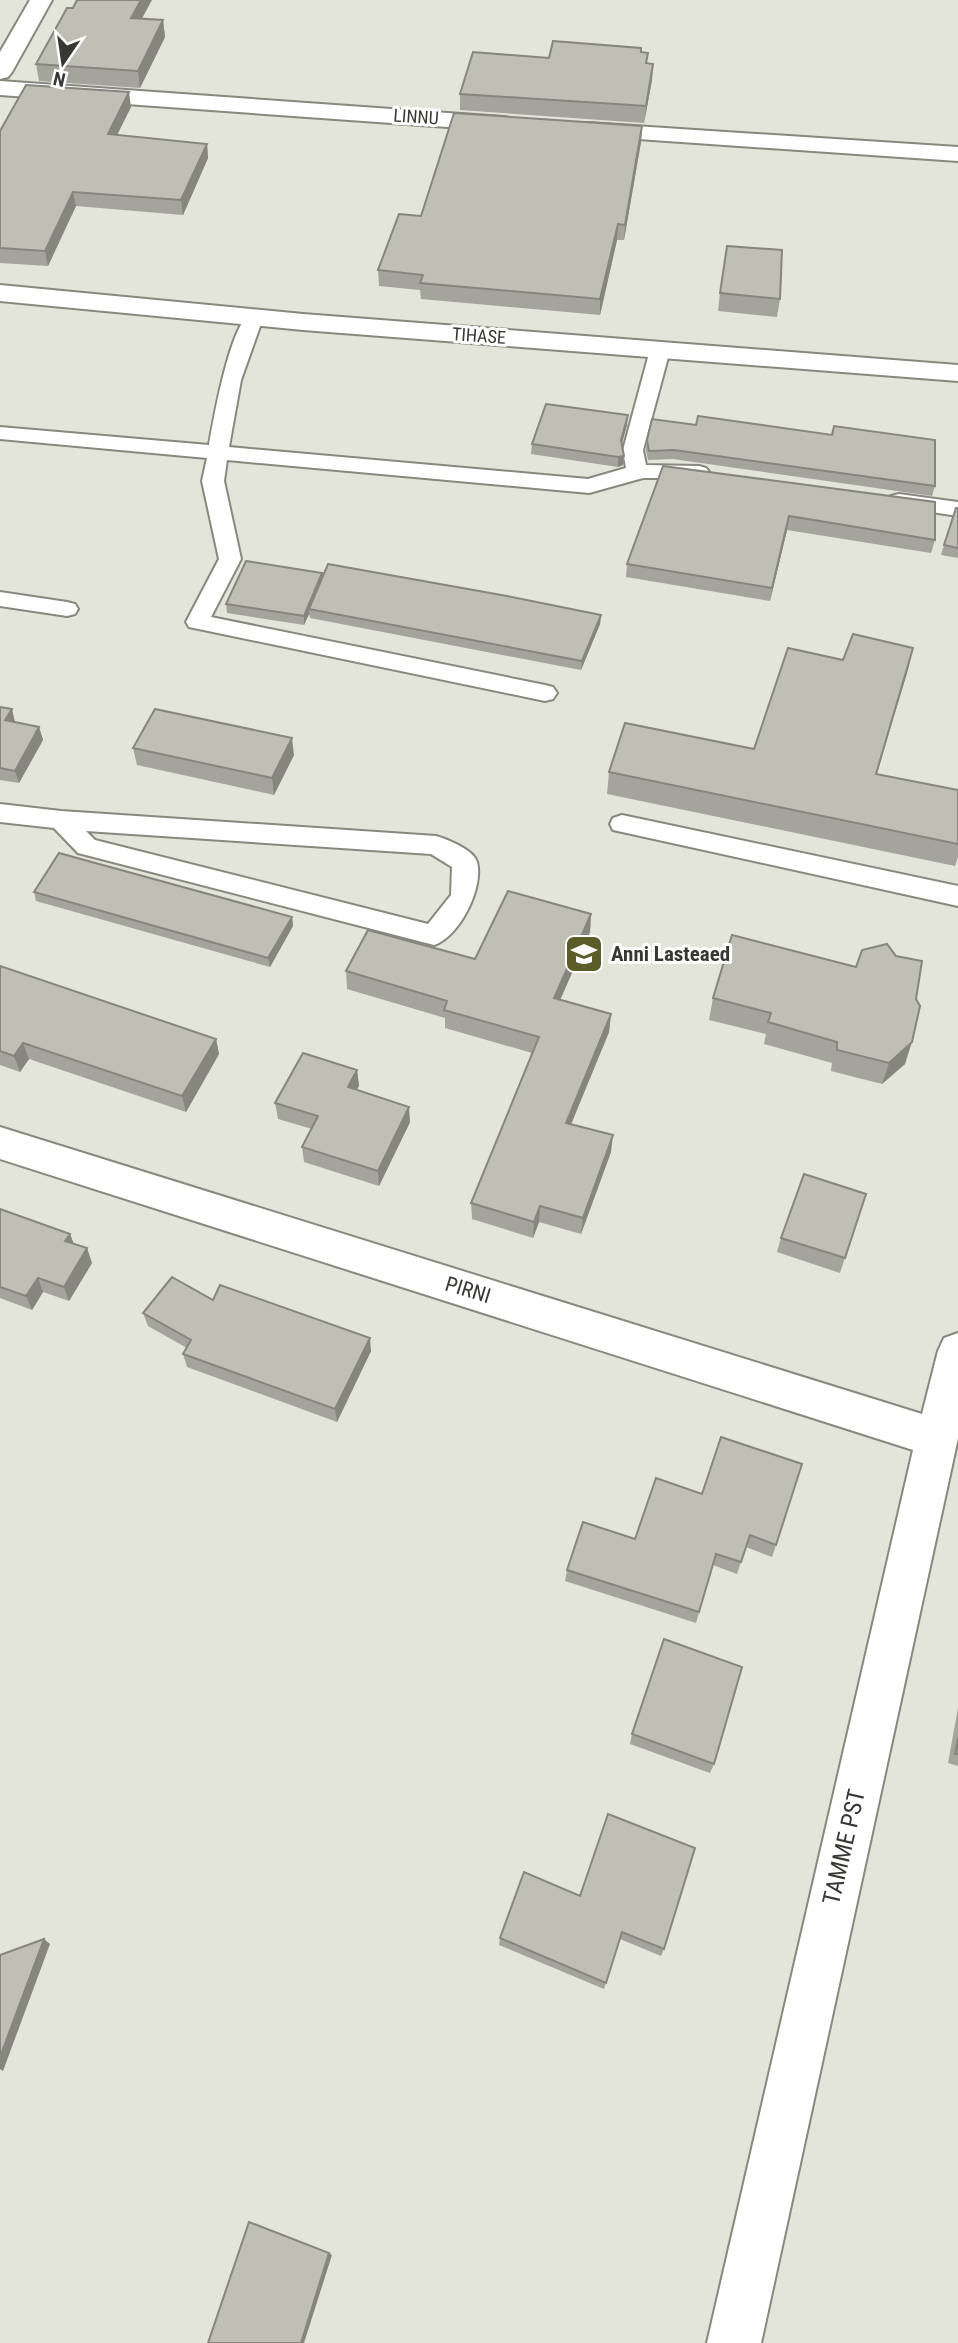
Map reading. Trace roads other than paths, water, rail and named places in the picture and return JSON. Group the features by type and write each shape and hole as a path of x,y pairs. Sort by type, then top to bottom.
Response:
{"street":[{"path":"0,72 41,0"},
{"name":"LINNU","path":"0,88 525,125"},
{"path":"567,128 958,153"},
{"name":"TIHASE","path":"0,293 253,318 958,373"},
{"name":"PIRNI","path":"0,1143 947,1442"},
{"name":"TAMME PST","path":"734,2343 947,1442 958,1352"}],"lane":[{"path":"253,318 231,380 214,481 230,559 197,622 545,693"},
{"path":"637,470 633,450 660,350"},
{"path":"0,433 589,486 637,470 673,469 713,475"},
{"path":"876,498 958,509"},
{"path":"0,599 67,610"},
{"path":"0,813 61,820 436,845 464,863 463,897 434,935 87,847 61,820"},
{"path":"622,824 958,896"}],"place":[{"name":"Anni Lasteaed","path":"584,954"}]}
